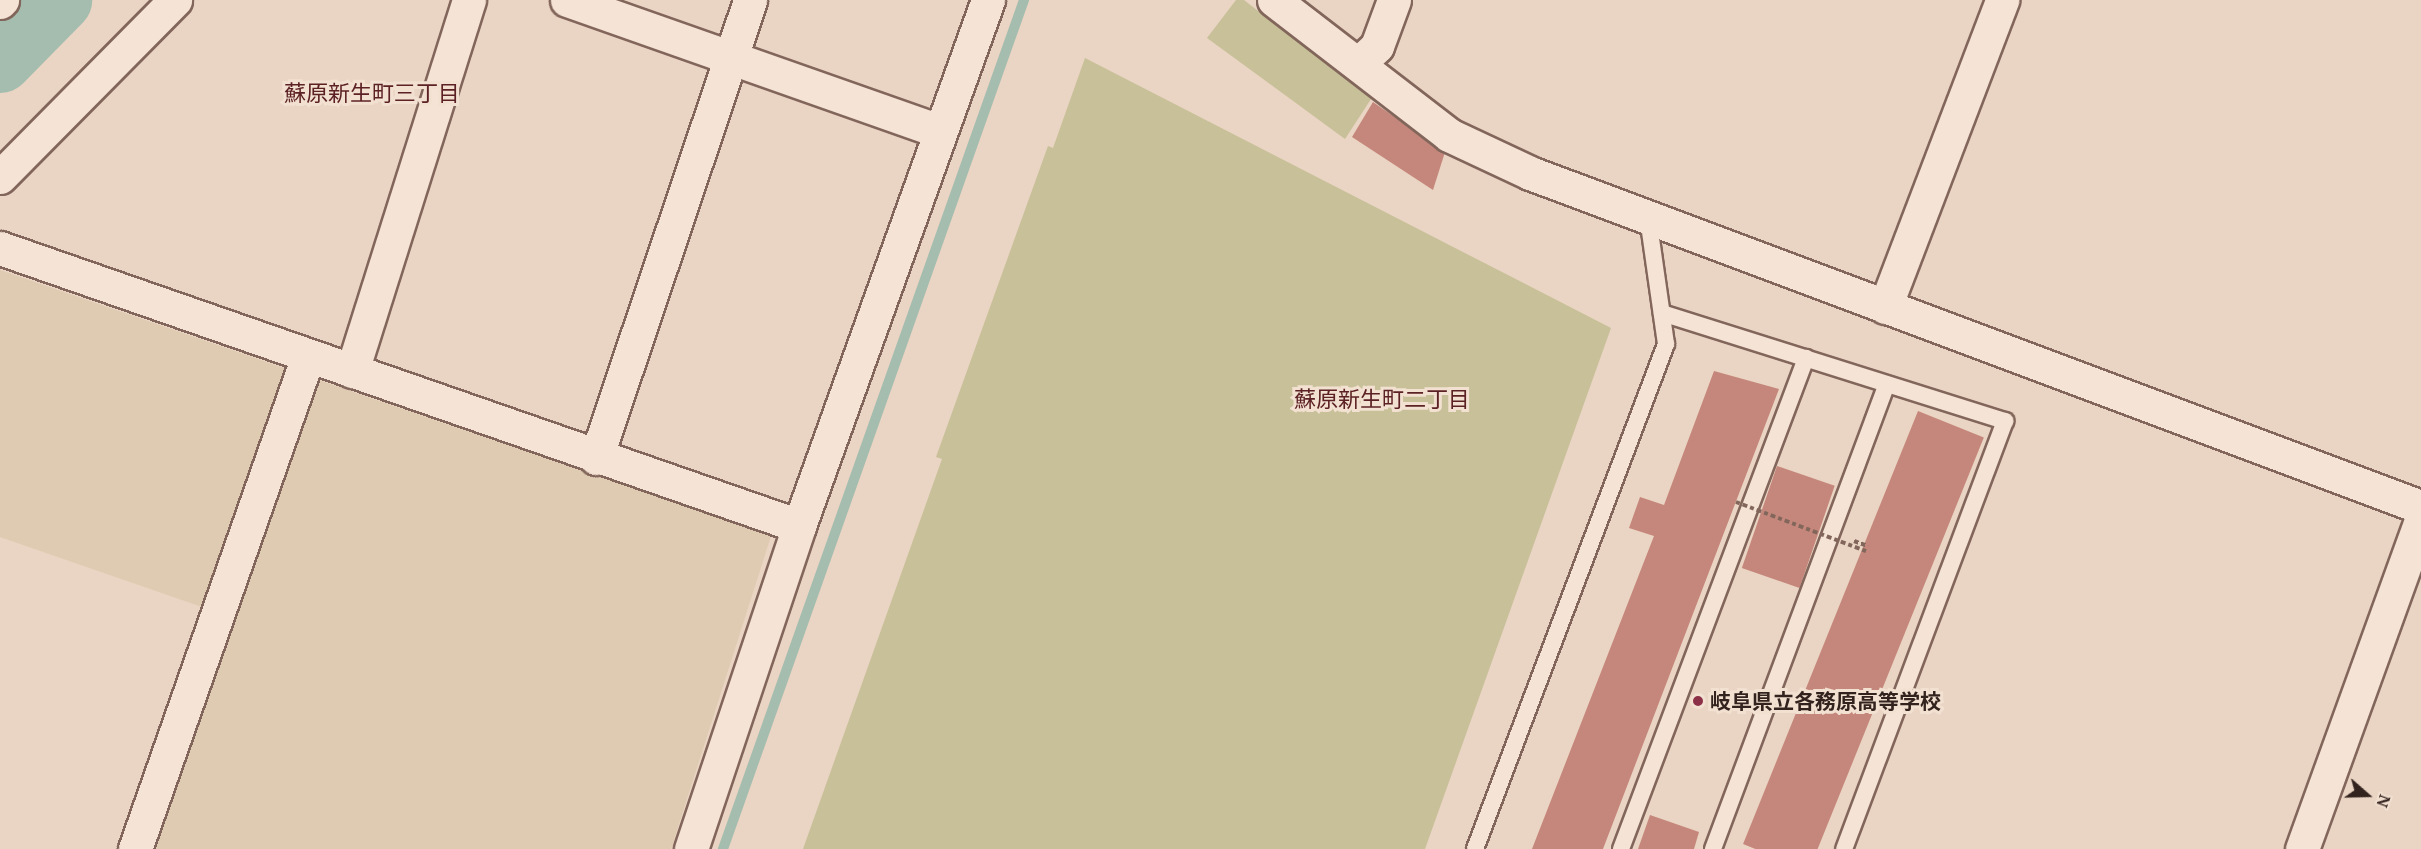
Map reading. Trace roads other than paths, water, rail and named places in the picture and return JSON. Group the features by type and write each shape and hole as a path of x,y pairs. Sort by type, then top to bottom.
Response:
{"street":[{"path":"0,177 175,0"},
{"path":"352,371 469,0"},
{"path":"567,0 940,131"},
{"path":"596,458 750,0"},
{"path":"691,849 799,526 988,0"},
{"path":"1274,0 1449,135 1530,173 2421,507"},
{"path":"1358,64 1377,46 1394,0"},
{"path":"1885,307 2002,0"},
{"path":"0,248 596,458 799,526"},
{"path":"135,849 308,356"},
{"path":"2302,849 2421,521"}],"lane":[{"path":"1475,849 1666,344 1648,217"},
{"path":"1662,313 2004,421 1844,849"},
{"path":"1621,849 1806,358"},
{"path":"1713,849 1887,384"}],"waterway":[{"path":"0,61 60,0"},
{"path":"723,849 1024,0"}],"place":[{"name":"岐阜県立各務原高等学校","path":"1698,701"}],"district":[{"name":"蘇原新生町三丁目","path":"372,93"},
{"name":"蘇原新生町二丁目","path":"1382,399"}]}
